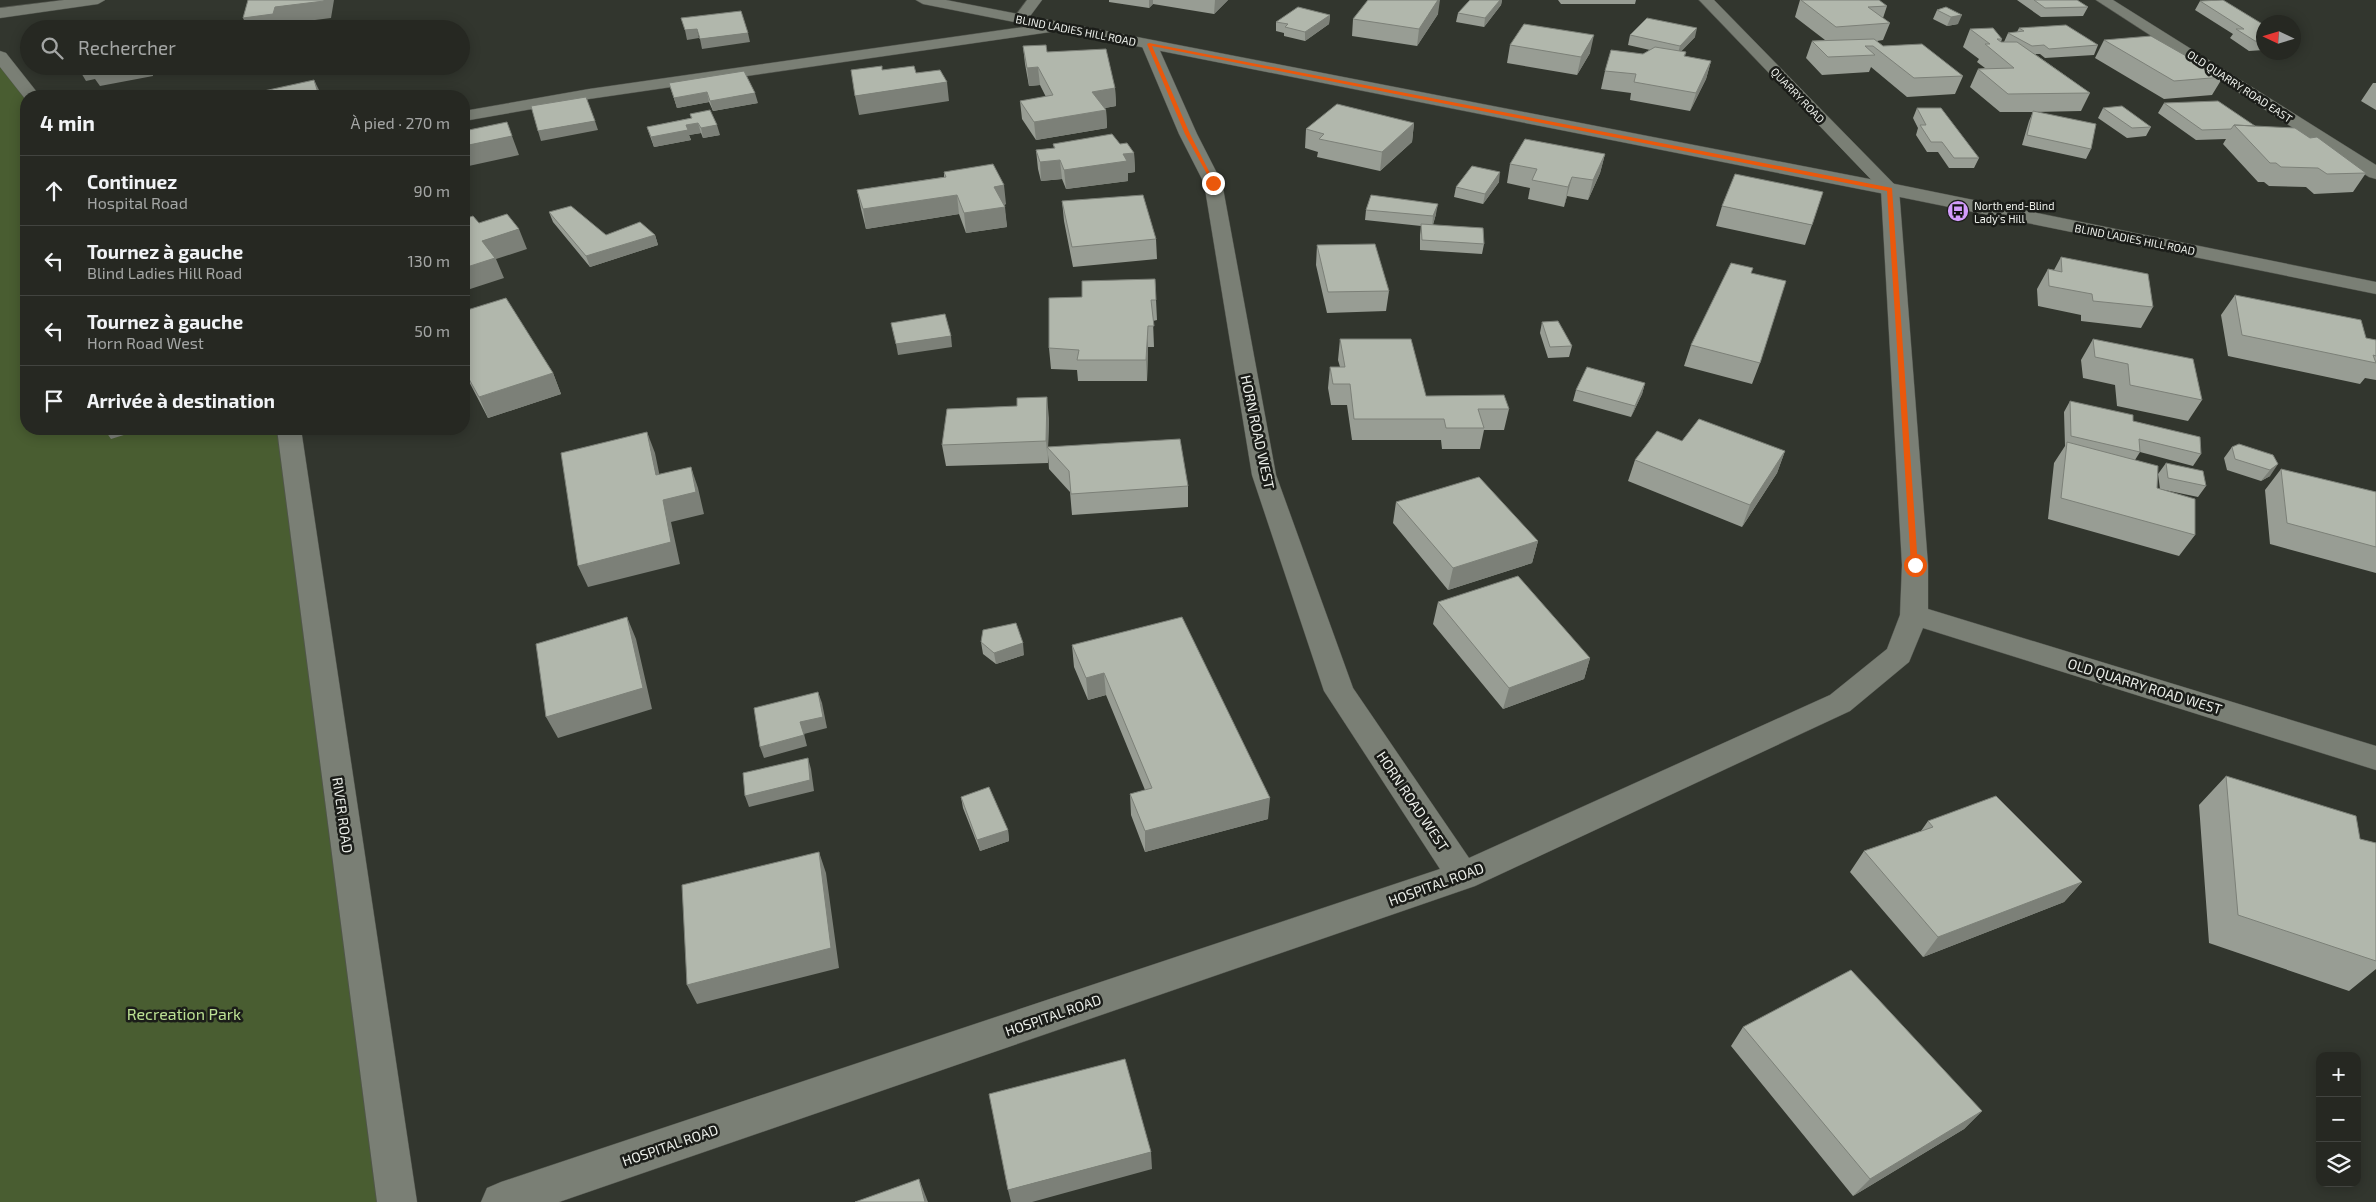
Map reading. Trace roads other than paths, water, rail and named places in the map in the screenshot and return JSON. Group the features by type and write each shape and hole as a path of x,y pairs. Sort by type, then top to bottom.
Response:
{"street":[{"path":"0,12 98,0"},
{"name":"BLIND LADIES HILL ROAD","path":"923,0 1890,189 2376,288"},
{"path":"1020,20 1035,0"},
{"name":"QUARRY ROAD","path":"1706,0 1890,189"},
{"name":"OLD QUARRY ROAD EAST","path":"2103,0 2376,174"},
{"path":"470,115 589,94 1059,26"},
{"name":"HORN ROAD WEST","path":"1149,44 1188,134 1213,183 1264,475 1339,691 1463,876"},
{"path":"0,56 27,90"},
{"name":"HOSPITAL ROAD","path":"502,1202 1463,876 1840,703 1899,655 1914,615 1915,565 1890,189"},
{"name":"RIVER ROAD","path":"291,435 397,1202"},
{"name":"OLD QUARRY ROAD WEST","path":"1914,615 2376,758"}],"place":[{"name":"North end-Blind Lady's Hill","path":"1958,211"}],"park label":[{"name":"Recreation Park","path":"184,1013"}]}
